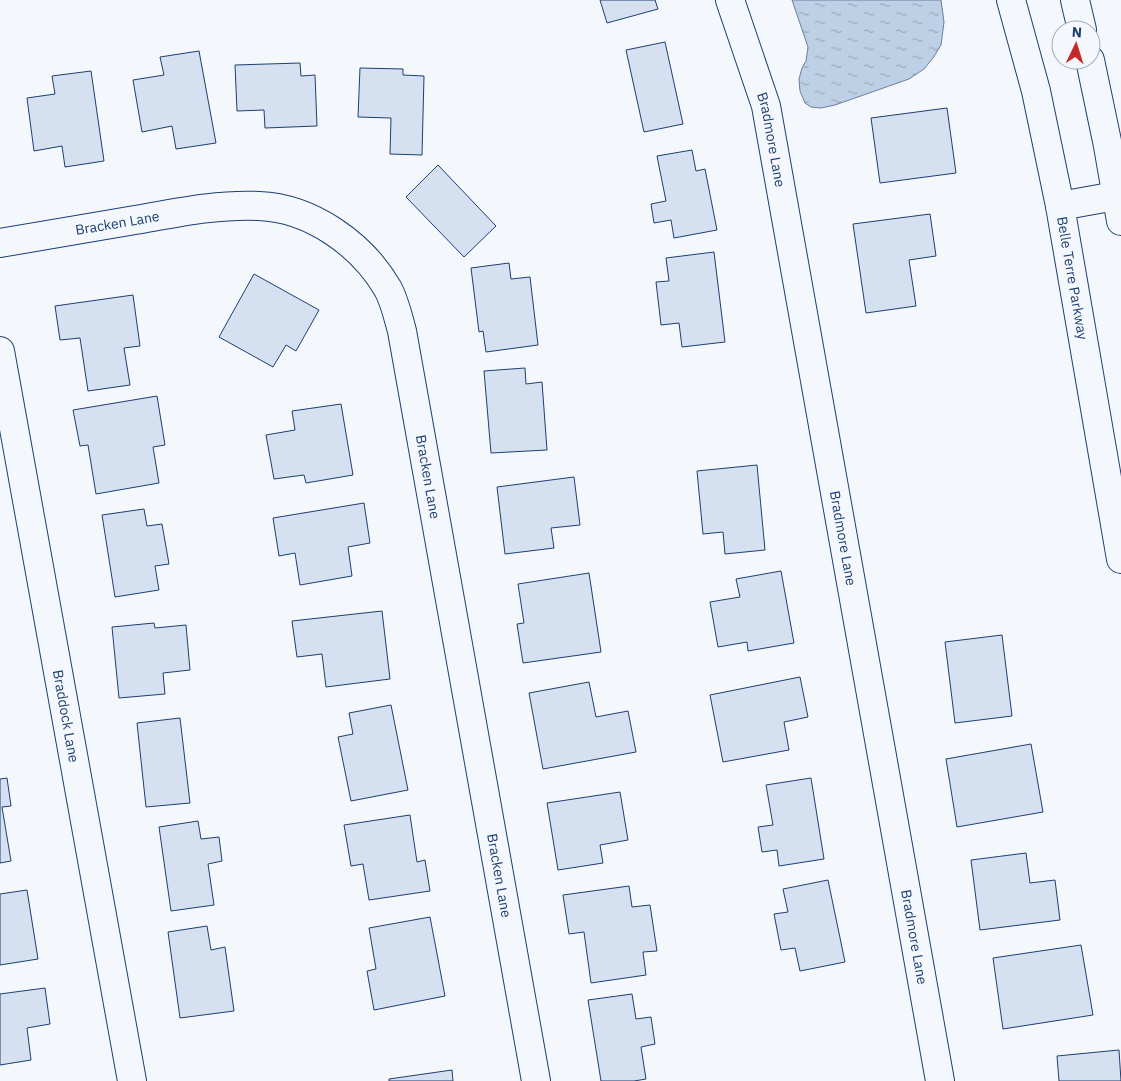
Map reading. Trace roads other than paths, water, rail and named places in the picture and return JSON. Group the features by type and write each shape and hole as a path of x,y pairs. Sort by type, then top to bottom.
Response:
{"street":[{"name":"Bradmore Lane","path":"730,0 766,106 940,1081"},
{"name":"Belle Terre Parkway","path":"1011,0 1036,91 1060,206 1121,559"},
{"path":"1075,0 1080,20"},
{"path":"1060,206 1119,204 1092,70"},
{"name":"Bracken Lane","path":"0,243 197,209 260,206 284,209 310,218 333,231 356,249 375,270 388,289 402,332 536,1081"},
{"name":"Braddock Lane","path":"0,351 132,1081"}],"water":[{"path":"792,0 941,0 944,22 941,45 924,69 909,79 835,105 821,108 811,107 805,103 800,91 799,79 806,61 808,47"}]}
